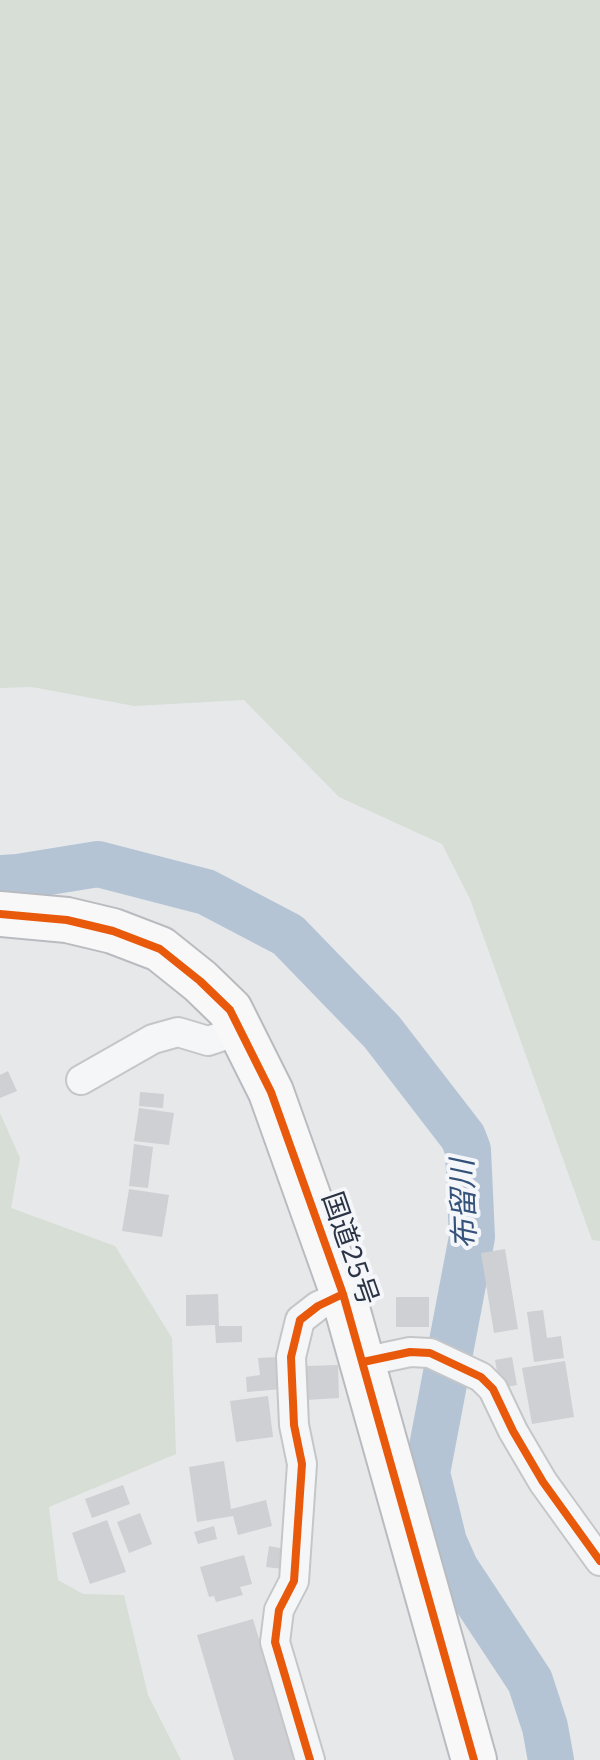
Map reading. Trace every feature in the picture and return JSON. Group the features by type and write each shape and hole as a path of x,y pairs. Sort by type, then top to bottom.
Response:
{"highway":[{"name":"国道25号","path":"0,914 67,920 113,931 160,949 230,1010 271,1092 343,1294 474,1760"}],"street":[{"path":"81,1080 153,1039 178,1032 208,1041 241,1030"},
{"path":"310,1760 275,1642 279,1610 294,1581 302,1464 294,1425 291,1357 300,1320 318,1306 343,1294"},
{"path":"363,1362 410,1352 430,1353 470,1370 493,1389 543,1482 600,1561"}],"shaded area":[{"path":"0,0 600,0 600,1241 592,1240 470,899 442,844 339,797 244,700 134,706 32,687 0,688"},
{"path":"0,1113 20,1158 11,1208 115,1246 172,1338 176,1454 49,1507 58,1580 83,1594 124,1595 148,1695 181,1760 0,1760"}],"building":[{"path":"8,1071 17,1091 0,1098 0,1075"},
{"path":"140,1092 164,1094 163,1108 139,1106"},
{"path":"139,1108 174,1113 169,1145 134,1141"},
{"path":"134,1144 153,1147 148,1188 129,1186"},
{"path":"129,1189 169,1195 162,1237 122,1231"},
{"path":"505,1249 518,1329 494,1333 481,1253"},
{"path":"218,1294 219,1326 242,1326 242,1342 216,1343 215,1325 186,1326 186,1295"},
{"path":"396,1297 429,1297 429,1327 396,1327"},
{"path":"543,1310 547,1338 561,1336 564,1358 534,1362 527,1312"},
{"path":"279,1357 282,1389 247,1392 246,1377 260,1375 258,1358"},
{"path":"512,1357 517,1385 500,1388 495,1360"},
{"path":"565,1361 574,1417 532,1424 522,1368"},
{"path":"338,1365 339,1398 306,1400 305,1366"},
{"path":"268,1396 273,1437 236,1442 230,1401"},
{"path":"224,1461 231,1509 266,1500 272,1526 238,1535 233,1516 197,1522 189,1467"},
{"path":"123,1485 130,1504 92,1518 85,1499"},
{"path":"140,1513 152,1544 129,1553 117,1522"},
{"path":"107,1520 126,1572 90,1584 72,1533"},
{"path":"214,1526 217,1539 198,1544 194,1532"},
{"path":"269,1546 285,1549 282,1569 266,1567"},
{"path":"244,1555 252,1584 240,1587 243,1595 216,1602 214,1596 209,1597 200,1567"},
{"path":"253,1619 295,1760 234,1760 197,1635"}],"waterway":[{"name":"布留川","path":"0,878 98,864 206,892 288,935 382,1032 463,1137 468,1150 472,1237 427,1473 444,1542 456,1569 530,1681 545,1727 551,1760"}],"cycle path":[{"path":"0,914 67,920 113,931 160,949 230,1010 271,1092 343,1294 474,1760"},
{"path":"310,1760 275,1642 279,1610 294,1581 302,1464 294,1425 291,1357 300,1320 318,1306 343,1294"},
{"path":"363,1362 410,1352 430,1353 481,1377 493,1389 543,1482 600,1561"}]}
